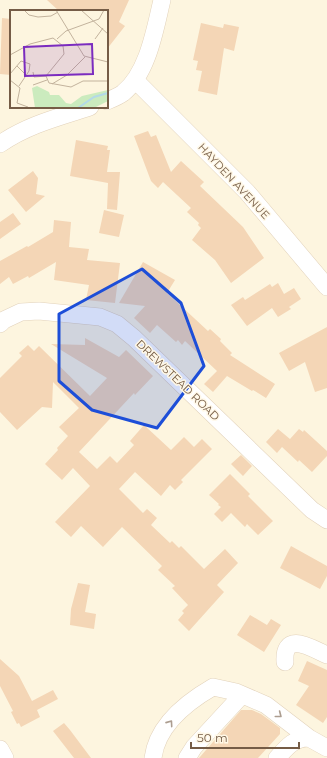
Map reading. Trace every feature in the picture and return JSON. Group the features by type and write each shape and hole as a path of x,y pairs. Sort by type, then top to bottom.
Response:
{"street":[{"path":"108,100 123,93 135,80 153,39 162,0"},
{"name":"HAYDEN AVENUE","path":"135,80 247,192 327,288"},
{"path":"0,144 24,130 44,121 87,108"},
{"name":"DREWSTEAD ROAD","path":"0,324 4,320 21,312 39,311 100,317 117,324 134,338 312,510 327,520"},
{"path":"285,662 286,649 293,643 299,643 327,655"},
{"path":"154,758 154,749 161,735 176,714 198,696 213,687 242,694 266,705 309,738 327,748"},
{"path":"187,758 194,747 242,694"},
{"path":"277,758 301,738 309,738"},
{"path":"0,749 5,758"}],"highlighted area":[{"path":"142,269 181,303 204,366 157,428 92,410 59,381 59,314"}],"building":[{"path":"47,0 129,0 119,22 125,26 108,48 108,10 58,10"},
{"path":"2,18 10,19 10,75 0,74"},
{"path":"201,23 223,28 224,24 239,27 234,51 224,48 217,95 198,91 202,71 196,70 198,61 193,60"},
{"path":"148,131 151,137 156,135 171,172 181,161 204,182 200,186 243,227 264,258 231,283 215,260 192,240 201,228 198,225 199,223 187,212 191,208 163,182 158,188 151,181 134,136"},
{"path":"76,140 108,146 107,150 110,150 107,172 120,172 117,210 107,209 108,183 70,176"},
{"path":"33,171 38,178 36,194 45,196 26,212 8,190"},
{"path":"104,210 124,215 119,237 99,233"},
{"path":"13,213 21,224 0,239 0,222"},
{"path":"54,220 71,222 69,247 89,249 87,260 120,263 115,303 86,300 89,285 54,280 56,262 29,278 28,276 13,284 9,277 0,284 0,261 53,232"},
{"path":"143,262 175,280 167,293 208,331 210,329 221,339 220,341 232,353 230,355 275,384 266,398 227,376 213,392 204,384 217,371 185,341 182,345 178,340 176,342 157,325 150,333 134,318 145,306 119,303"},
{"path":"278,283 284,294 294,288 301,299 289,307 291,309 278,317 272,308 247,326 231,305 243,297 245,300 270,284 272,287"},
{"path":"327,327 327,388 315,392 305,362 289,371 279,353"},
{"path":"85,338 119,357 126,350 153,376 135,395 134,393 79,452 97,469 110,456 117,463 134,445 130,441 144,425 171,450 184,437 194,447 202,439 212,449 181,480 183,482 175,490 170,485 161,496 135,472 119,489 143,513 147,509 157,518 151,525 170,543 172,541 179,548 181,546 204,569 225,549 238,563 217,585 224,592 189,631 178,620 184,613 182,611 188,605 172,588 175,586 158,570 162,566 122,527 103,547 81,526 71,537 55,522 90,486 73,468 62,480 45,464 68,436 59,427 79,408 53,382 52,408 42,407 17,430 0,412 0,378 22,356 19,353 28,345 34,351 39,346 90,396 107,378 51,344 85,345"},
{"path":"278,429 290,439 299,429 303,432 304,430 327,451 327,456 312,472 299,460 298,462 282,447 277,453 266,442"},
{"path":"241,455 252,466 243,476 231,464"},
{"path":"230,474 250,494 248,496 273,521 258,535 247,524 245,527 231,513 222,522 214,514 221,507 209,495"},
{"path":"291,546 327,566 327,576 320,589 280,568"},
{"path":"78,583 90,585 85,612 96,614 94,629 70,625 71,609"},
{"path":"250,615 267,625 271,619 281,625 264,652 237,635"},
{"path":"0,659 19,676 32,701 53,690 58,699 37,710 40,717 21,727 19,723 17,724 11,712 13,711 0,686"},
{"path":"307,661 327,670 327,717 323,723 296,705 309,686 298,681"},
{"path":"241,710 252,710 261,714 280,728 280,734 258,758 199,758"},
{"path":"64,723 91,758 74,758 53,731"}]}
